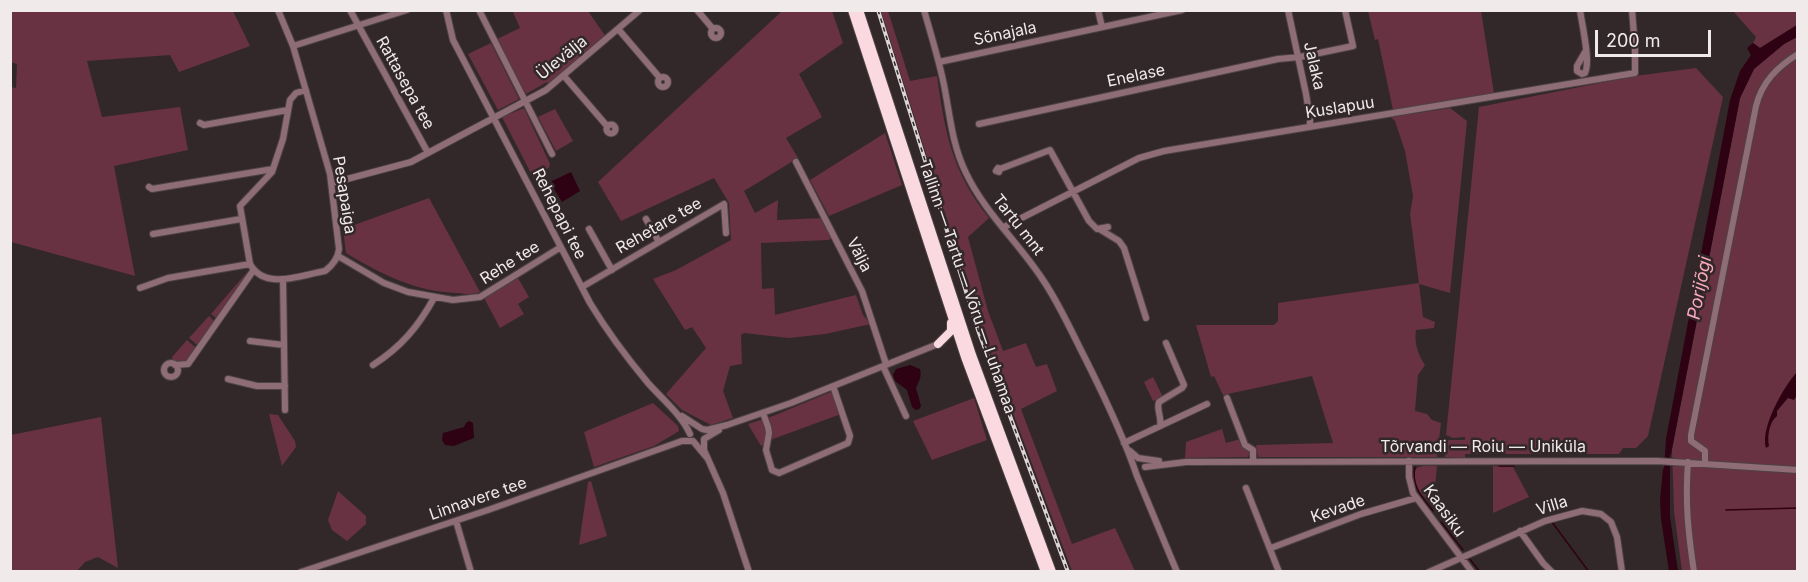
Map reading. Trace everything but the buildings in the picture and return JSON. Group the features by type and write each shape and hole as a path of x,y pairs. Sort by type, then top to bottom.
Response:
{"highway":[{"name":"Tallinn — Tartu — Võru — Luhamaa","path":"852,10 965,357 1046,572"},
{"name":"Tallinn — Tartu — Võru — Luhamaa","path":"859,10 972,355 1052,572"},
{"path":"938,344 951,331 950,313"},
{"path":"938,344 949,342 957,345 965,357"}],"street":[{"name":"Pesapaiga","path":"252,268 261,277 271,280 283,279 325,271 338,256 332,183 293,46 278,10"},
{"name":"Rattasepa tee","path":"350,10 428,153"},
{"path":"293,46 407,10"},
{"name":"Rehepapi tee","path":"446,10 453,40 604,326 634,367 690,432"},
{"path":"479,10 552,154"},
{"name":"Ülevälja","path":"493,117 546,90 640,10"},
{"path":"697,10 713,29"},
{"name":"Tartu mnt","path":"924,10 939,62 959,158 970,183 1052,294 1099,387 1124,443 1140,464"},
{"path":"1098,10 1102,27"},
{"name":"Sõnajala","path":"939,62 1182,10"},
{"name":"Jalaka","path":"1287,10 1309,108 1310,127"},
{"name":"Enelase","path":"979,124 1278,59 1353,46 1345,10"},
{"path":"1580,10 1586,52"},
{"name":"Kuslapuu","path":"1004,227 1150,154 1635,73 1632,10"},
{"path":"619,30 660,78"},
{"path":"1705,463 1705,451 1691,441 1691,435 1756,106 1765,83 1786,61 1797,54"},
{"path":"564,76 607,126"},
{"path":"188,364 167,364 164,370 170,377 184,370 188,364 252,268 240,206 273,169 293,96 306,90"},
{"path":"200,123 288,110"},
{"name":"Rattasepa tee","path":"332,183 411,162 493,117"},
{"path":"1000,169 1050,150 1089,221 1097,229 1104,228 1124,248 1146,318"},
{"name":"Välja","path":"796,162 862,291 884,365 906,416"},
{"path":"149,187 152,189 273,169"},
{"path":"261,171 265,180"},
{"name":"Rehetare tee","path":"582,287 724,204 726,232"},
{"path":"153,234 241,219"},
{"path":"646,219 659,242"},
{"path":"589,230 612,270"},
{"name":"Rehe tee","path":"338,256 384,283 408,292 453,300 480,297 561,247"},
{"path":"140,288 168,278 252,268"},
{"path":"283,279 285,410"},
{"path":"373,364 398,348 411,334 434,298"},
{"path":"250,342 284,345"},
{"path":"1160,426 1159,402 1184,385 1166,343"},
{"name":"Linnavere tee","path":"663,448 695,428 707,430 764,413 938,344"},
{"path":"175,364 178,368 176,375"},
{"path":"228,379 257,386 285,386"},
{"path":"764,413 769,434 766,450 772,470 774,473 779,472 848,443 850,436 833,386"},
{"path":"1227,398 1245,445 1253,450 1253,462"},
{"path":"1124,443 1207,404"},
{"name":"Rehepapi tee","path":"675,412 702,429"},
{"name":"Linnavere tee","path":"301,572 456,521 682,441 698,442 727,425"},
{"path":"702,429 704,450 723,493 748,572"},
{"path":"690,432 693,441 708,459"},
{"name":"Tõrvandi — Roiu — Uniküla","path":"1140,464 1409,460 1657,461 1797,470"},
{"name":"Kaasiku","path":"1409,460 1410,486 1416,498 1472,572"},
{"path":"1688,462 1686,517 1694,572"},
{"path":"1140,464 1141,483 1177,572"},
{"path":"1246,488 1279,572"},
{"name":"Kevade","path":"1271,548 1361,514 1416,498"},
{"name":"Villa","path":"1429,572 1521,531 1572,512 1582,511 1601,514 1615,528 1622,572"},
{"path":"456,521 471,572"},
{"name":"Villa","path":"1521,531 1552,572"}],"shaded area":[{"path":"11,10 233,11 250,46 179,72 170,55 87,61 102,117 180,107 188,150 114,166 135,276 11,242 10,87 16,88 17,64 11,62"},
{"path":"512,10 588,11 606,37 549,85 547,82 526,94 497,39 520,28"},
{"path":"782,11 832,11 843,43 799,74 822,117 786,138 798,158 744,191 755,213 778,200 777,220 824,218 833,238 761,243 762,289 774,288 775,315 856,295 863,315 871,324 825,334 789,338 744,333 741,335 742,364 730,366 723,391 733,418 711,425 682,410 666,394 706,348 692,327 685,330 653,279 676,270 731,240 729,203 714,178 621,221 598,182"},
{"path":"881,11 888,11 910,81 937,76 947,134 958,168 976,201 989,218 968,237 988,311 1003,351 1026,343 1036,367 1047,364 1057,391 1021,409 1072,544 1115,528 1135,571 1072,571 978,319"},
{"path":"1368,11 1481,11 1494,93 1393,110 1378,39 1375,40"},
{"path":"1733,11 1797,11 1797,25 1760,48 1753,43 1756,37"},
{"path":"1797,37 1797,571 1682,571 1674,511 1672,450 1740,98 1754,69 1784,44"},
{"path":"491,43 519,99 498,110 468,54"},
{"path":"1696,68 1723,97 1648,436 1636,448 1623,448 1619,454 1465,454 1465,458 1445,457 1446,440 1465,440 1465,437 1453,438 1446,435 1479,107 1635,76"},
{"path":"524,108 550,164 549,168 536,173 539,180 536,183 502,117"},
{"path":"1450,108 1467,121 1450,293 1419,284 1423,317 1435,322 1434,328 1416,330 1417,348 1425,365 1418,375 1415,411 1427,414 1432,420 1441,423 1437,457 1258,457 1256,445 1333,443 1312,376 1223,395 1214,376 1211,377 1196,325 1274,325 1278,321 1278,303 1419,283 1410,214 1413,196 1405,151 1395,121 1391,117"},
{"path":"555,109 573,141 556,151 538,117"},
{"path":"885,133 902,185 829,216 810,180"},
{"path":"429,198 480,292 469,294 442,292 399,281 346,253 343,229"},
{"path":"248,271 249,273 216,318 211,314"},
{"path":"518,278 529,297 518,304 524,314 500,328 484,298"},
{"path":"209,316 214,321 199,344 196,344 189,338"},
{"path":"187,340 196,348 187,362 173,361 172,357"},
{"path":"1153,377 1163,397 1153,401 1144,382"},
{"path":"833,391 841,414 773,439 761,446 748,424 773,416"},
{"path":"974,398 987,440 932,460 913,421"},
{"path":"653,403 678,426 679,431 654,446 594,467 584,432"},
{"path":"269,414 278,415 295,441 296,447 282,466"},
{"path":"101,417 118,568 98,557 85,562 77,571 11,571 11,435"},
{"path":"1222,429 1226,443 1240,439 1250,451 1248,457 1185,458 1186,442"},
{"path":"1437,466 1433,505 1417,488 1412,477 1413,472 1419,467"},
{"path":"1493,466 1513,467 1529,497 1493,513"},
{"path":"591,481 607,536 579,545 588,482"},
{"path":"338,491 366,516 366,524 347,541 332,530 328,520"}],"water":[{"name":"Porijõgi","path":"1797,25 1797,37 1784,44 1754,69 1740,98 1670,455 1670,517 1678,571 1669,571 1660,500 1666,439 1730,100 1740,71 1751,55 1747,48 1753,43 1760,48"},
{"path":"571,172 580,191 562,202 551,184 552,181"},
{"path":"910,365 920,369 921,372 916,388 921,406 916,410 912,407 907,390 895,381 893,375 896,369"},
{"path":"1797,372 1797,395 1794,400 1788,398 1777,411 1777,416 1769,430 1769,446 1766,448 1766,430 1774,408"},
{"path":"469,421 473,423 474,438 454,446 445,445 442,440 443,433 464,427"}],"waterway":[{"path":"1499,466 1514,466"},
{"path":"1415,467 1416,486 1433,511"},
{"path":"1726,510 1798,508"},
{"path":"1441,522 1463,550"},
{"path":"1552,522 1589,572"},
{"path":"1469,558 1480,572"}],"railway":[{"path":"878,10 978,330 1068,572"}]}
